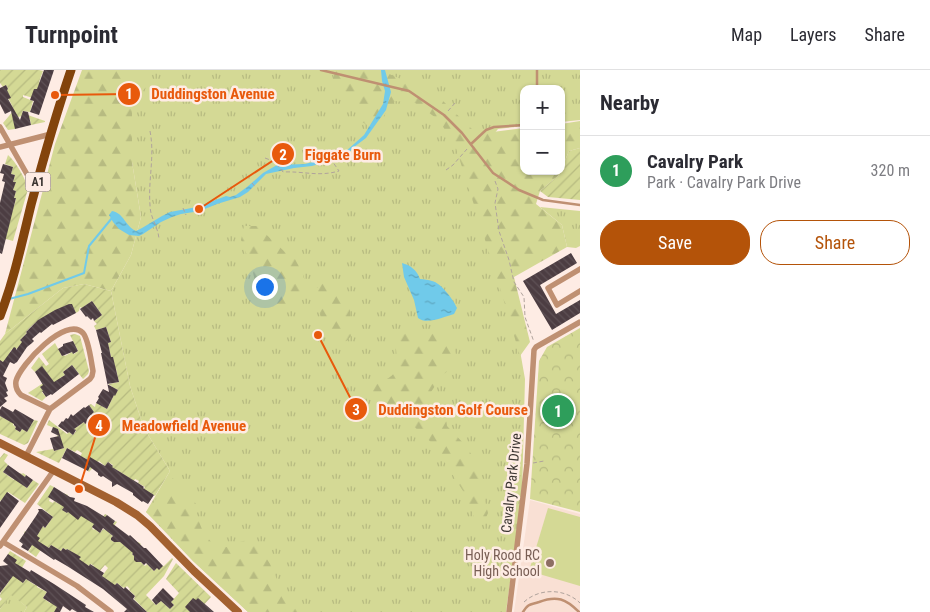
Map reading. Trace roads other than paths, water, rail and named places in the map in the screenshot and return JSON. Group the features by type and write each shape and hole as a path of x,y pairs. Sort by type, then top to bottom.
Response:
{"main road":[{"name":"A1","path":"0,316 8,294 35,190 71,70"}],"street":[{"path":"0,126 28,176"},
{"path":"0,147 51,134"},
{"path":"580,269 548,288 557,305 580,291"},
{"name":"Cavalry Park Drive","path":"509,612 527,464 534,350 536,347 580,322"},
{"path":"26,456 50,409 92,376 93,371 86,337 79,330 67,330 48,342 31,358 17,378 16,387 21,395 50,409"},
{"path":"0,443 116,502 144,520 238,612"},
{"path":"54,470 2,544 77,586 111,612"}],"lane":[{"path":"321,70 409,91 444,115 462,132 493,173 519,190 543,200 580,205"},
{"path":"537,70 537,85"},
{"path":"471,144 486,130 494,127 520,125"},
{"path":"523,612 528,605 548,598 560,598 579,612"}],"water":[{"path":"381,70 385,70 391,92 386,110 366,138 346,156 312,166 266,174 248,192 240,197 200,211 172,217 139,236 129,235 119,229 109,215 112,211 116,212 136,231 170,212 197,207 226,196 236,195 263,173 277,165 305,164 341,155 364,135 383,104 385,91"},
{"path":"402,263 413,268 420,279 435,282 443,288 457,308 454,314 430,321 418,318 414,300 404,277"}],"waterway":[{"path":"9,299 84,273 89,246 112,218"}],"place":[{"name":"Duddingston Avenue","path":"55,95"},
{"name":"Figgate Burn","path":"199,209"},
{"name":"Duddingston Golf Course","path":"318,335"},
{"name":"Cavalry Park","path":"558,411"},
{"name":"Meadowfield Avenue","path":"79,489"},
{"name":"Holy Rood RC High School","path":"550,563"}]}
